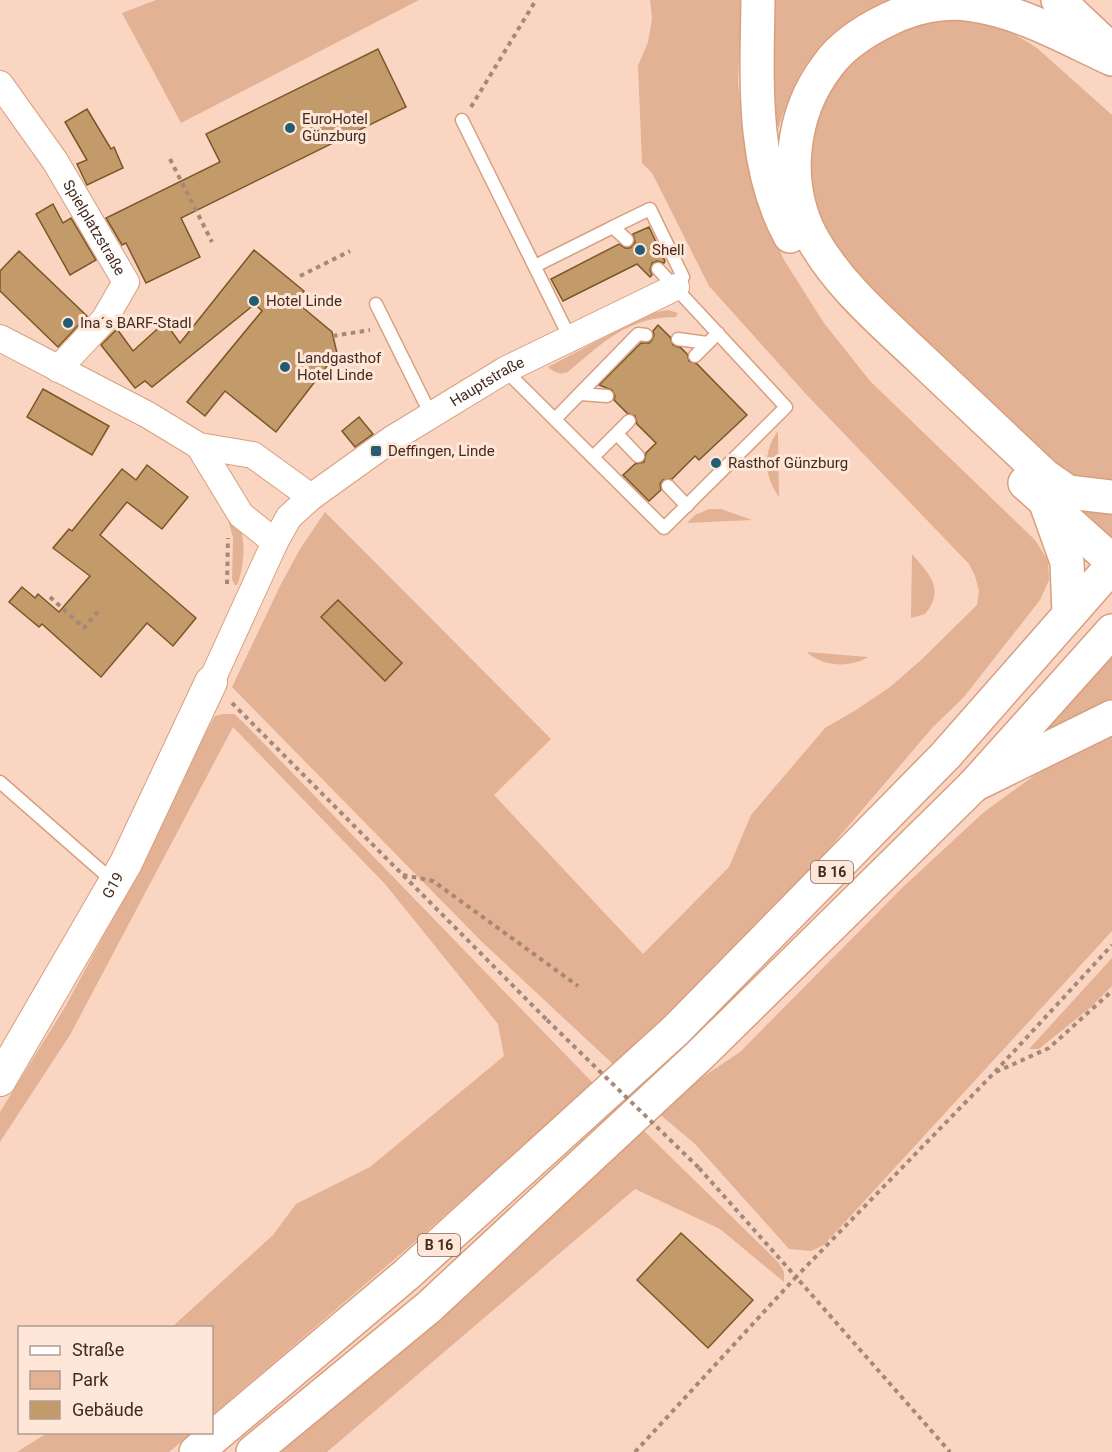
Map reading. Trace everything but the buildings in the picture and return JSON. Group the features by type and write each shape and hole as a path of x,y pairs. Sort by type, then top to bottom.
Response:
{"main road":[{"path":"758,0 756,102 762,147 771,188 783,220 805,263 830,296 873,344 1112,561"},
{"path":"1058,0 1112,50"},
{"path":"1112,59 1022,19 972,4 938,4 908,10 874,26 848,44 828,64 811,92 802,115 795,145 794,172 798,202 815,242 829,266 881,321 1045,476 1068,492 1112,497"},
{"path":"1046,502 1067,562 1069,614"},
{"name":"B 16","path":"196,1452 406,1275 676,1030 946,755 1112,566"},
{"name":"B 16","path":"254,1452 429,1307 700,1055 974,785 1112,631"},
{"path":"974,785 1112,717"}],"street":[{"name":"Spielplatzstraße","path":"0,84 56,161 126,282 104,320 58,369"},
{"name":"Hauptstraße","path":"211,682 275,542 290,517 311,497 392,439 505,370 676,287"},
{"path":"0,338 148,415 199,446 253,455 311,497"},
{"path":"199,446 241,515 275,542"},
{"name":"G19","path":"0,1080 126,863 211,682"}],"lane":[{"path":"462,120 570,338"},
{"path":"535,266 650,209 684,277 676,287"},
{"path":"613,227 627,240"},
{"path":"505,370 664,528 786,407 657,269"},
{"path":"376,304 431,415"},
{"path":"694,356 718,333"},
{"path":"555,419 638,334 646,335"},
{"path":"678,339 707,343"},
{"path":"580,393 607,396"},
{"path":"593,457 629,421"},
{"path":"617,434 638,456"},
{"path":"668,486 687,506"},
{"path":"0,782 114,882"}],"path":[{"path":"462,120 536,0"},
{"path":"170,159 212,242"},
{"path":"300,276 350,251"},
{"path":"333,336 374,329 386,323"},
{"path":"225,528 228,540 226,590"},
{"path":"50,597 84,628 100,609"},
{"path":"211,682 547,1020 699,1168 950,1452"},
{"path":"402,874 433,880 578,986"},
{"path":"635,1452 796,1277 993,1074 1112,945"},
{"path":"993,1074 1049,1048 1112,991"}],"green space":[{"path":"156,0 419,0 181,123 122,13"},
{"path":"650,0 742,0 738,81 743,136 755,194 784,260 824,323 870,381 1035,540 1048,560 1049,580 1040,600 964,697 933,727 786,899 614,1065 481,941 232,687 281,584 300,549 325,512 551,739 494,795 643,954 729,867 751,815 825,728 890,687 977,605 979,591 969,564 805,393 709,286 652,173 642,163 638,66 648,42 652,19"},
{"path":"772,0 893,0 849,22 813,55 796,82 778,129 771,77"},
{"path":"960,13 997,23 1037,48 1112,115 1112,482 1081,479 1062,470 846,268 819,222 807,158 812,128 828,90 854,54 885,32"},
{"path":"668,310 678,313 676,317 659,318 630,327 604,342 568,372 558,373 548,367 650,313"},
{"path":"778,431 779,497 770,481 767,464 769,448"},
{"path":"1071,507 1112,509 1112,539 1106,538"},
{"path":"709,509 721,509 752,520 687,523 695,515"},
{"path":"227,516 234,519 242,534 243,561 237,585 232,579 233,538"},
{"path":"912,554 929,575 935,589 931,605 925,614 911,618"},
{"path":"1112,649 1112,703 1017,755"},
{"path":"807,652 868,657 853,663 836,664 820,661"},
{"path":"234,714 243,722 593,1083 410,1246 213,1414 213,1326 173,1326 273,1235 296,1204 370,1167 504,1056 498,1024 385,884 233,727 70,1035 0,1142 0,1112 65,1007 125,896 215,716"},
{"path":"1112,732 1112,931 824,1245 811,1251 789,1249 695,1144 657,1112 679,1093 740,1052 903,887 984,812 1035,775"},
{"path":"1112,958 1112,986 1091,1007 1039,1049 1029,1049"},
{"path":"640,1127 779,1263 784,1272 784,1282 720,1229 635,1189 327,1452 275,1452"},
{"path":"45,1434 191,1434 169,1452 17,1452"}],"place":[{"name":"EuroHotel Günzburg","path":"290,128"},
{"name":"Shell","path":"640,250"},
{"name":"Hotel Linde","path":"254,301"},
{"name":"Ina´s BARF-Stadl","path":"68,323"},
{"name":"Landgasthof Hotel Linde","path":"285,367"},
{"name":"Deffingen, Linde","path":"376,451"},
{"name":"Rasthof Günzburg","path":"716,463"}]}
